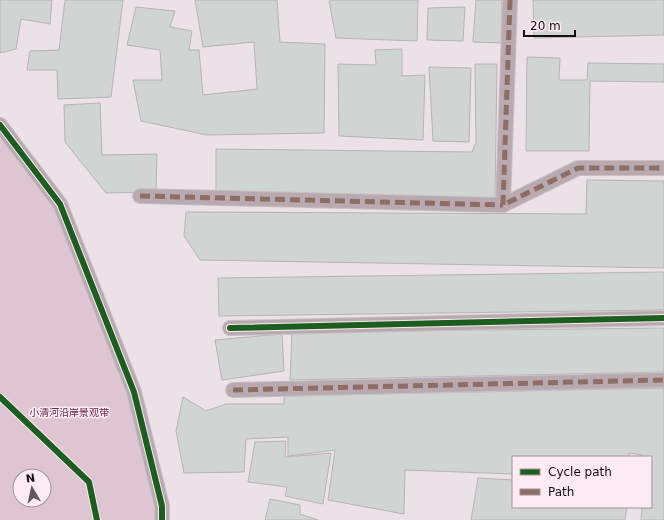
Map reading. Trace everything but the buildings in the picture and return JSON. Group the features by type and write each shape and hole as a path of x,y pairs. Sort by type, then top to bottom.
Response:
{"street":[{"path":"503,205 510,0"},
{"path":"1,130 60,204 134,392 162,506 162,520"},
{"path":"140,196 503,205 578,168 664,168"},
{"path":"230,328 664,318"},
{"path":"233,390 664,380"}],"green space":[{"name":"小清河沿岸景观带","path":"0,118 60,204 134,392 162,520 0,520"}],"marked path":[{"path":"510,0 503,205 578,168 664,168"},
{"path":"140,196 503,205"},
{"path":"233,390 664,380"}],"cycle path":[{"path":"0,125 60,204 134,392 162,506 162,520"},
{"path":"230,328 664,318"},
{"path":"0,397 89,482 97,520"}]}
